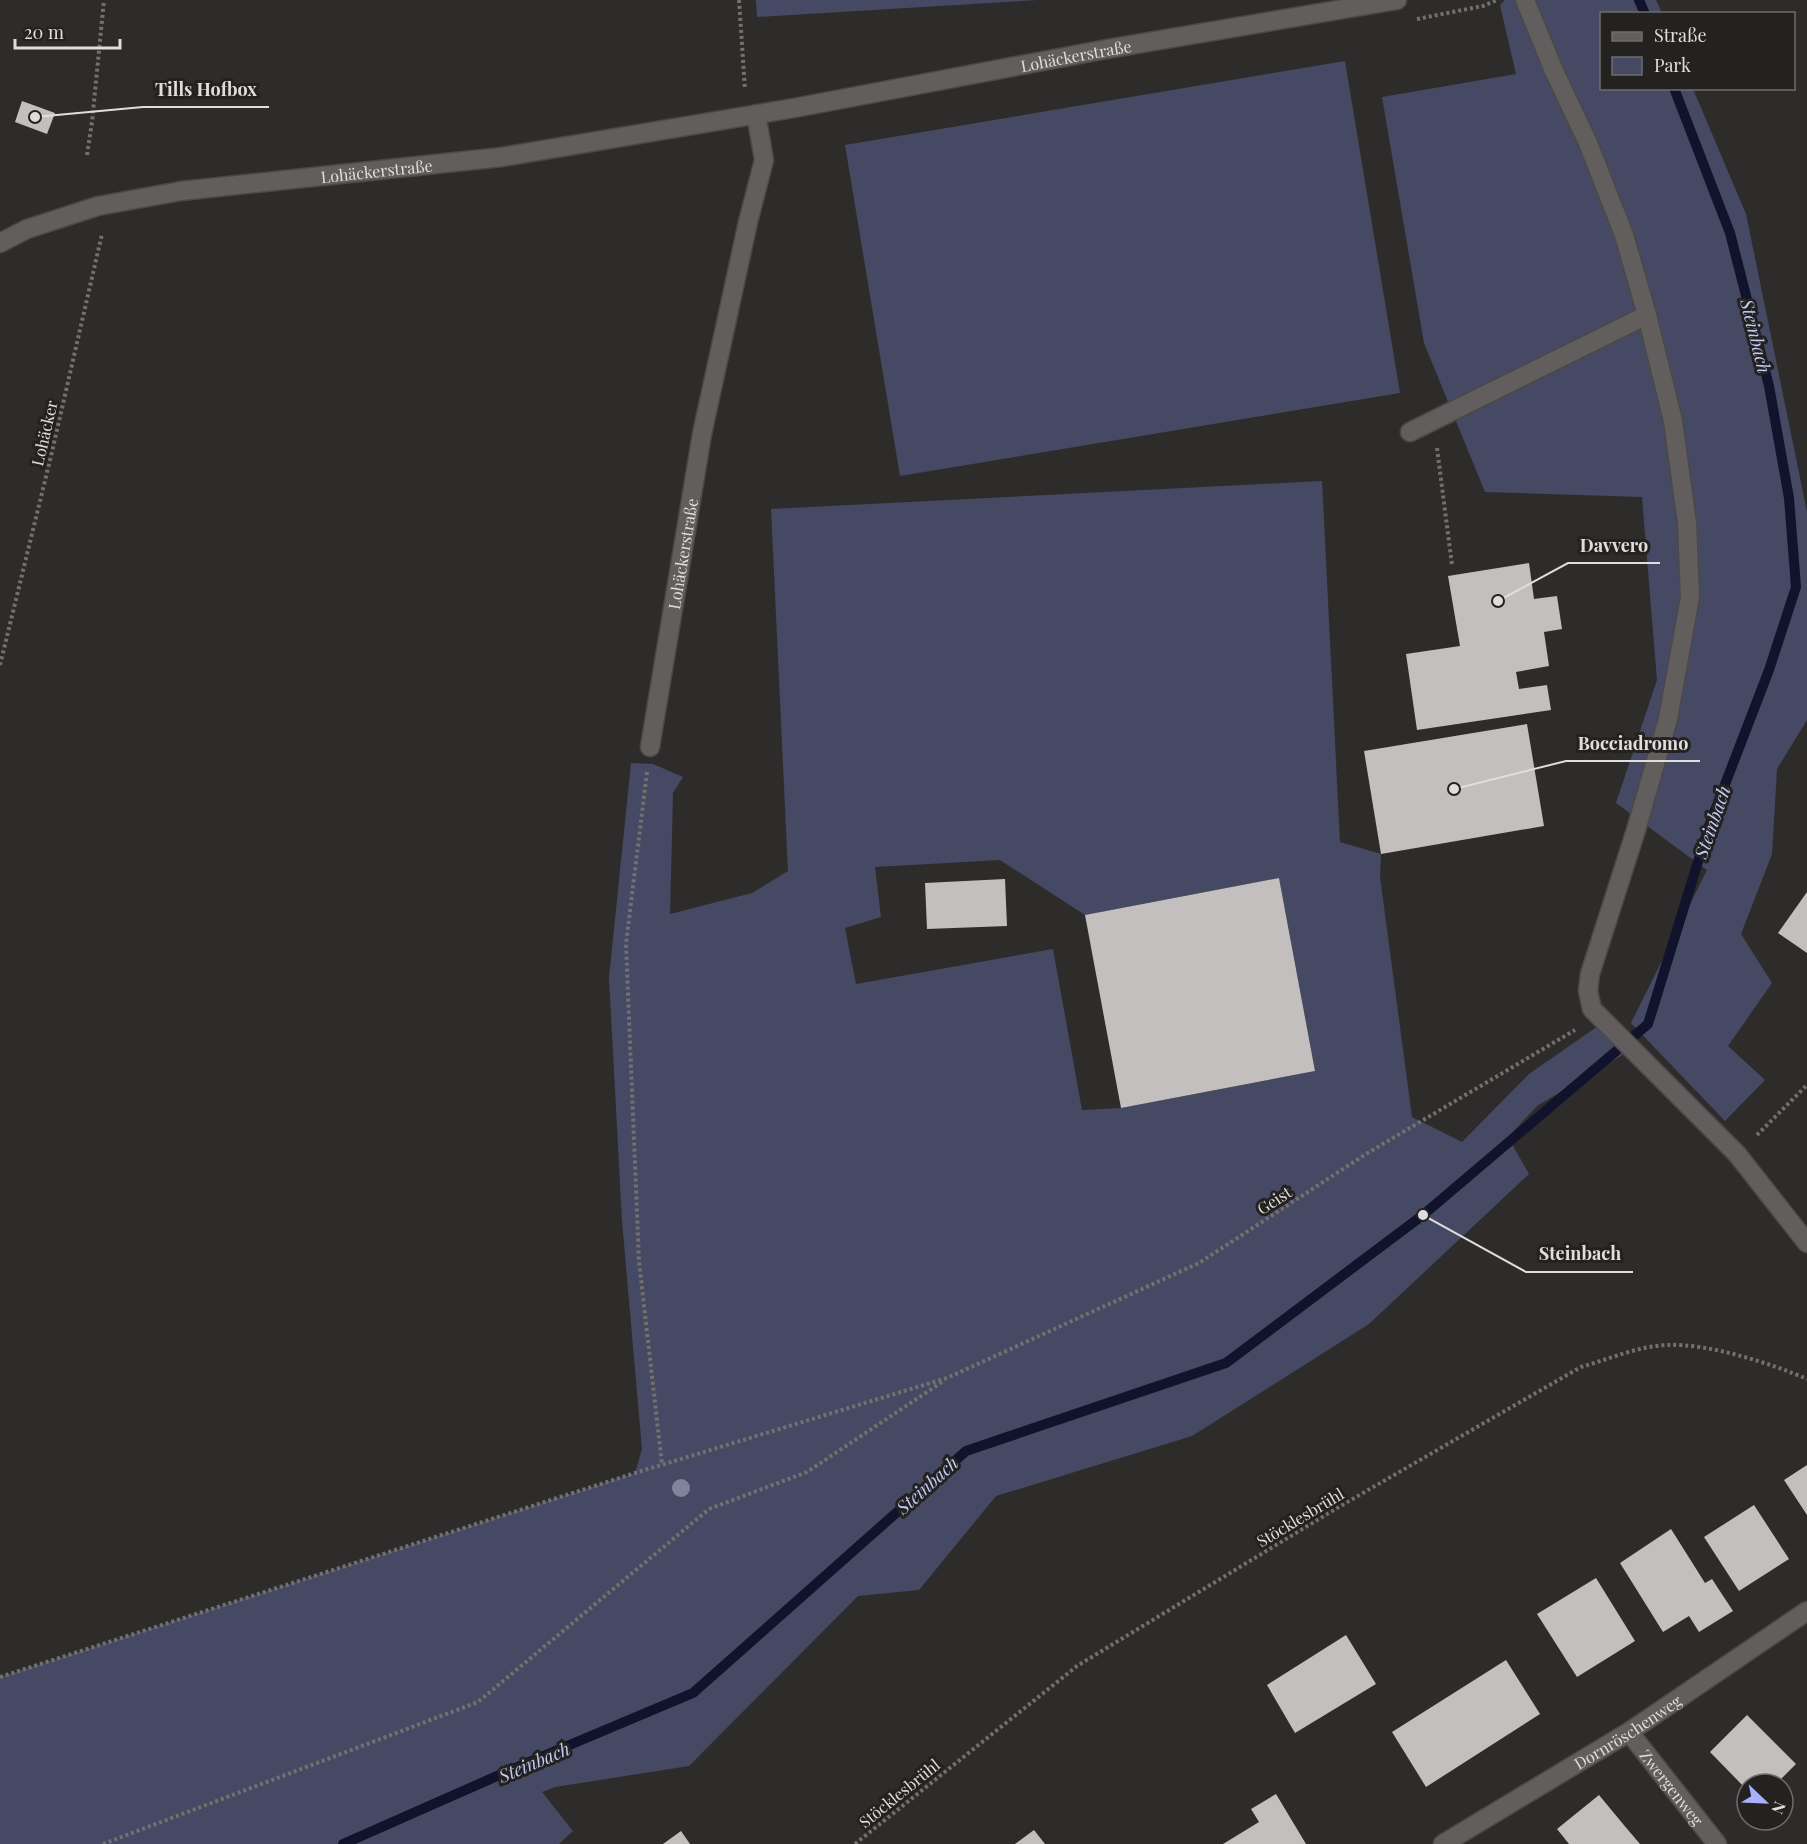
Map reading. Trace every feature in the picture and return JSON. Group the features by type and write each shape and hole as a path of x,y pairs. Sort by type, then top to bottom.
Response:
{"street":[{"name":"Lohäckerstraße","path":"0,243 27,229 98,206 182,191 502,157 756,114 1107,49 1397,0"},
{"path":"1525,0 1596,163 1624,235 1647,315 1673,421 1687,523 1690,597 1668,719 1636,830 1590,974 1588,991 1593,1009 1737,1154 1807,1243"},
{"name":"Lohäckerstraße","path":"650,747 702,434 748,222 764,160 756,114"},
{"path":"1410,432 1647,315"},
{"name":"Dornröschenweg","path":"1443,1844 1629,1732 1807,1611"},
{"name":"Zwergenweg","path":"1629,1732 1717,1844"}],"path":[{"path":"87,155 104,0"},
{"path":"739,0 745,94 756,114"},
{"name":"Lohäcker","path":"0,665 102,237 98,206"},
{"path":"1433,421 1452,565"},
{"path":"650,747 627,944 639,1261 662,1465"},
{"name":"Geist","path":"948,1378 1199,1263 1366,1154 1575,1031 1593,1009"},
{"path":"1737,1154 1807,1085"},
{"name":"Stöcklesbrühl","path":"855,1844 1077,1666 1337,1508 1581,1367 1625,1353 1666,1345 1694,1346 1730,1353 1807,1379"},
{"path":"0,1677 662,1465 948,1378"},
{"path":"103,1844 478,1702 709,1509 807,1472 948,1378"}],"green space":[{"path":"756,0 1038,0 757,17"},
{"path":"1505,0 1656,0 1662,12 1600,12 1600,90 1693,90 1746,214 1807,512 1807,720 1777,769 1772,854 1741,934 1772,983 1728,1046 1765,1080 1725,1121 1631,1023 1707,870 1616,803 1657,680 1642,497 1485,492 1424,343 1382,97 1516,74 1500,5"},
{"path":"1345,61 1400,393 900,476 845,145"},
{"path":"1322,481 1340,842 1381,854 1380,877 1412,1117 1462,1142 1529,1074 1598,1026 1629,1051 1537,1106 1508,1137 1529,1174 1369,1324 1192,1436 996,1496 919,1590 858,1596 689,1766 555,1787 542,1792 573,1831 559,1844 0,1844 0,1677 635,1473 642,1449 622,1221 609,978 631,763 653,764 683,777 673,793 670,914 752,893 788,871 771,509","holes":["1000,860 1085,915 1279,878 1315,1071 1121,1108 1082,1110 1053,949 856,984 845,928 881,917 875,867"]}],"building":[{"path":"22,101 55,113 47,134 15,122"},
{"path":"1529,563 1534,599 1557,596 1562,629 1544,632 1549,666 1516,672 1519,689 1547,685 1551,710 1417,730 1406,654 1460,646 1448,576"},
{"path":"1527,724 1544,826 1381,854 1364,751"},
{"path":"1279,878 1315,1071 1121,1108 1085,915"},
{"path":"1005,879 1007,926 927,929 925,883"},
{"path":"1807,892 1807,953 1778,933"},
{"path":"1807,1465 1807,1515 1784,1480"},
{"path":"1754,1505 1789,1559 1739,1591 1704,1537"},
{"path":"1671,1529 1705,1583 1712,1579 1733,1611 1699,1632 1689,1616 1663,1632 1620,1563"},
{"path":"1596,1578 1635,1641 1577,1677 1537,1614"},
{"path":"1346,1635 1376,1684 1295,1733 1267,1685"},
{"path":"1506,1660 1540,1714 1426,1787 1392,1732"},
{"path":"1747,1715 1796,1764 1788,1772 1735,1772 1735,1778 1710,1752"},
{"path":"1276,1794 1306,1844 1223,1844 1259,1822 1251,1809"},
{"path":"1599,1795 1640,1844 1569,1844 1557,1829"},
{"path":"1034,1830 1045,1844 1015,1844"},
{"path":"681,1831 690,1844 663,1844"}],"waterway":[{"name":"Steinbach","path":"1639,0 1644,12"},
{"name":"Steinbach","path":"343,1844 693,1693 966,1451 1226,1363 1423,1215 1648,1024 1709,826 1769,670 1796,587 1789,498 1769,386 1730,233 1675,90"}],"place":[{"name":"Tills Hofbox","path":"35,117"},
{"name":"Davvero","path":"1498,601"},
{"name":"Bocciadromo","path":"1454,789"},
{"name":"Steinbach","path":"1423,1215"}]}
